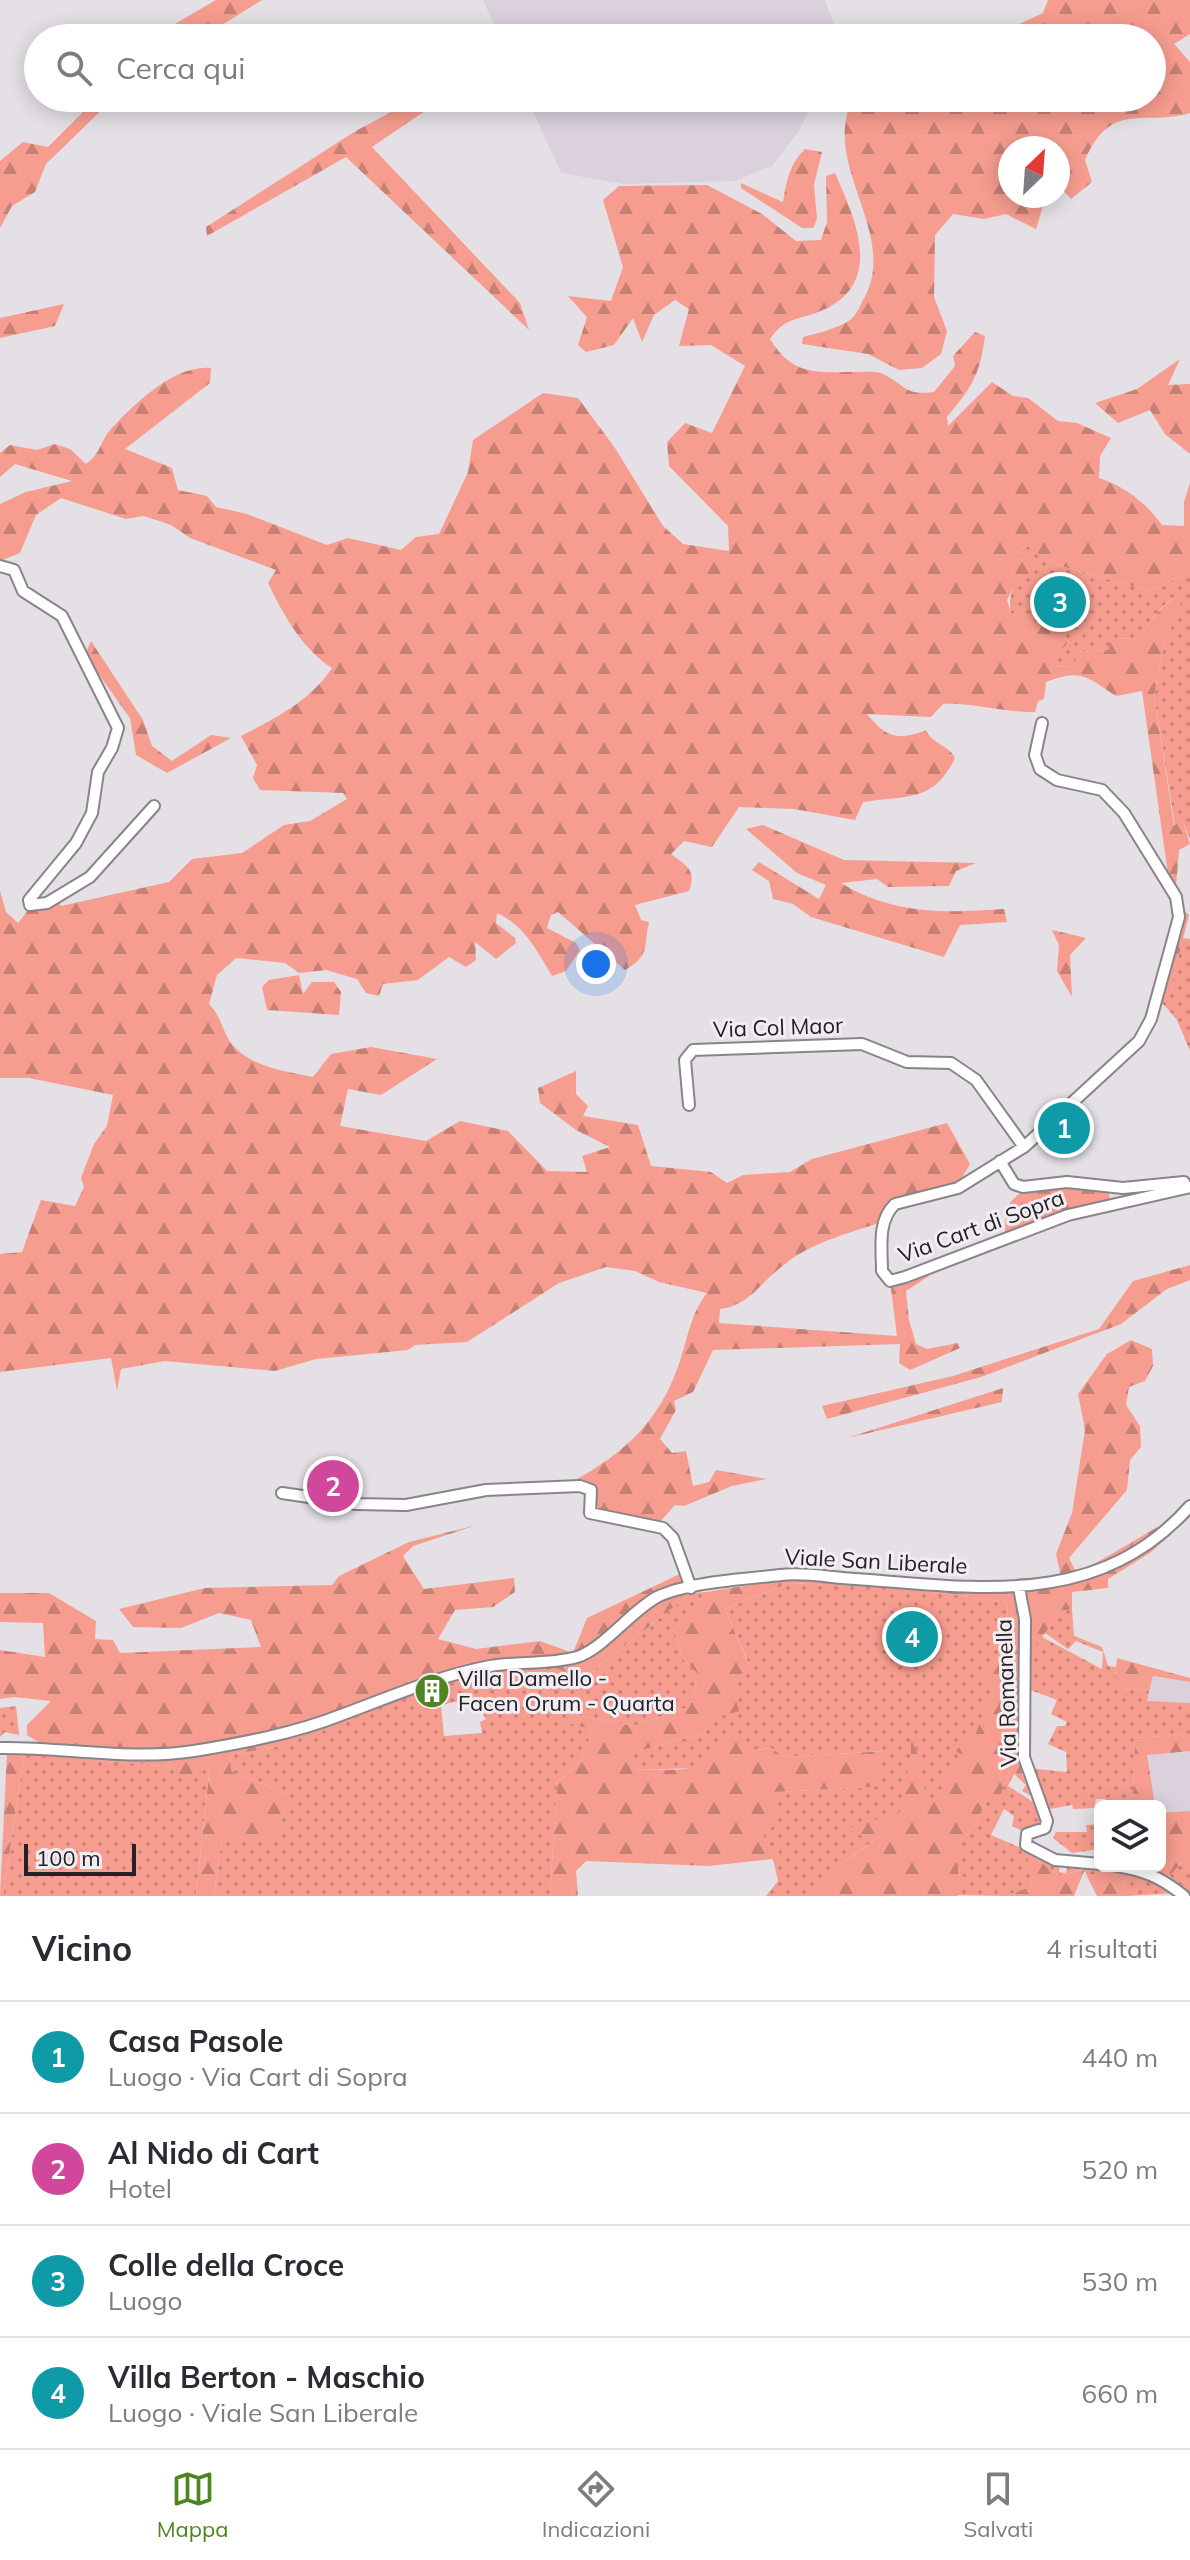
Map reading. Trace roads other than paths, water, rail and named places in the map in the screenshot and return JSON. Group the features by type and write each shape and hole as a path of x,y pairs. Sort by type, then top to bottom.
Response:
{"street":[{"path":"0,566 14,570 23,591 62,616 118,728 112,748 98,772 92,813 76,843 29,900 30,905 47,903 90,877 154,806"},
{"name":"Via Cart di Sopra","path":"1042,723 1035,755 1040,769 1057,780 1102,790 1124,813 1147,855 1168,881 1176,897 1179,917 1151,1019 1139,1041 1024,1147 958,1188 895,1204 882,1222 882,1271 890,1281 1068,1215 1190,1187"},
{"name":"Via Col Maor","path":"689,1105 685,1060 693,1050 862,1044 907,1062 951,1063 976,1080 1024,1147"},
{"path":"1000,1161 1014,1184 1023,1187 1067,1182 1143,1187 1190,1180"},
{"path":"282,1493 356,1504 406,1505 486,1490 580,1486 591,1490 590,1513 663,1528 673,1538 691,1588"},
{"name":"Viale San Liberale","path":"0,1748 121,1756 193,1751 302,1727 339,1716 392,1693 491,1666 553,1663 582,1655 659,1596 691,1588 785,1574 1019,1588 1086,1577 1133,1553 1178,1520 1190,1506"},
{"name":"Via Romanella","path":"1019,1588 1025,1619 1024,1757 1047,1821 1045,1828 1027,1834 1026,1845 1055,1860 1094,1863"},
{"path":"1142,1872 1151,1874 1184,1896"}],"place":[{"name":"Colle della Croce","path":"1060,602"},
{"name":"Casa Pasole","path":"1064,1128"},
{"name":"Al Nido di Cart","path":"333,1486"},
{"name":"Villa Berton - Maschio","path":"912,1637"},
{"name":"Villa Damello - Facen Orum - Quarta","path":"432,1691"}]}
